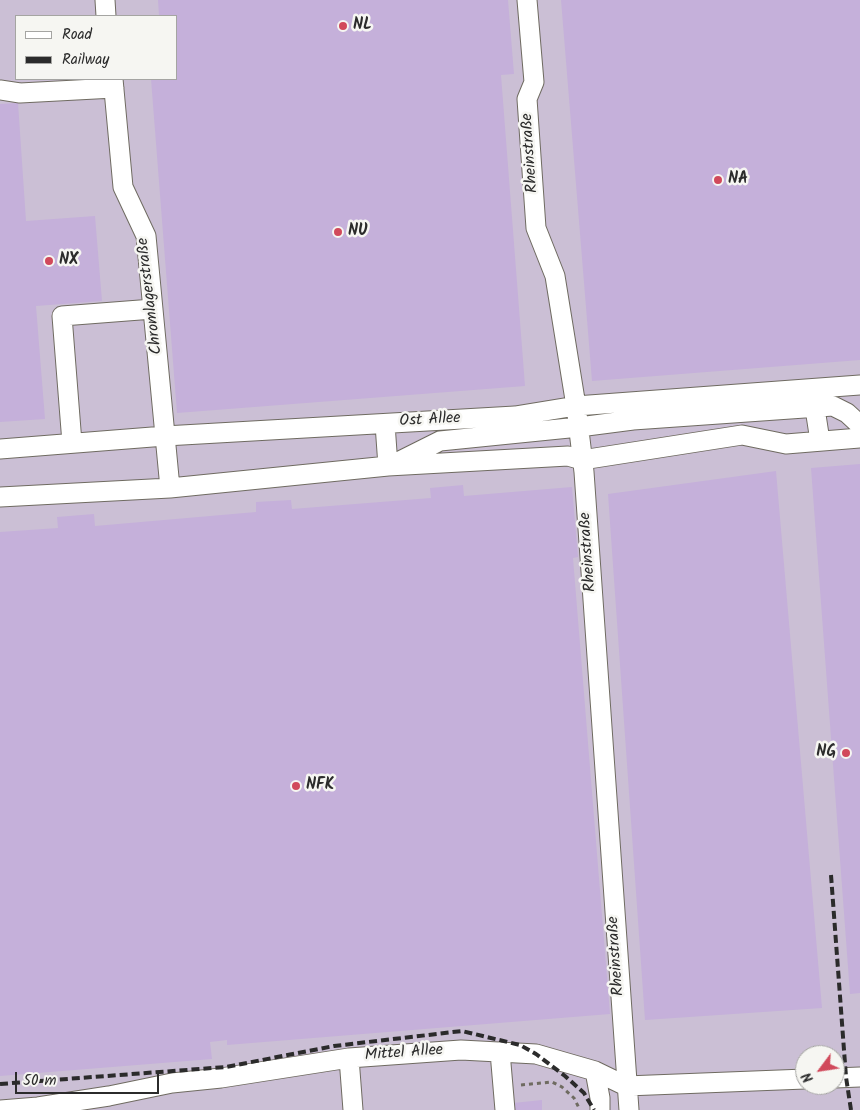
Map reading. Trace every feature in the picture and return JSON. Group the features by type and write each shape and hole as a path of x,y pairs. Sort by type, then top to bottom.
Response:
{"lane":[{"path":"105,0 106,15"},
{"name":"Rheinstraße","path":"527,0 534,82 527,99 536,228 555,276 579,427 629,1110"},
{"path":"0,90 20,93 113,83"},
{"name":"Chromlagerstraße","path":"113,83 123,187 146,236 170,488"},
{"path":"72,443 62,316 153,309"},
{"name":"Ost Allee","path":"0,449 165,436 515,416 576,406 811,397 860,385"},
{"path":"811,397 820,441"},
{"path":"388,466 440,441 672,417 811,397 848,413 860,425"},
{"path":"672,417 674,446"},
{"path":"385,424 388,466"},
{"path":"0,497 170,488 388,466 568,456 582,460 742,435 786,444 860,438"},
{"name":"Mittel Allee","path":"0,1110 38,1107 109,1096 172,1082 221,1078 348,1058 461,1050 536,1054 595,1071 626,1086 795,1079"},
{"path":"500,1052 505,1110"},
{"path":"348,1058 353,1110"},
{"path":"595,1071 600,1098 600,1110"},
{"path":"845,1078 860,1077"}],"path":[{"path":"503,1086 552,1082 562,1087 574,1098 580,1110"}],"shaded area":[{"path":"0,0 860,0 860,1110 0,1110"}],"building":[{"name":"NU","path":"158,0 508,0 514,74 501,75 525,386 177,413 151,80 178,80 178,15 159,15"},
{"name":"NA","path":"561,0 860,0 860,360 592,381"},
{"name":"NX","path":"18,103 26,221 95,216 102,301 36,306 45,419 0,422 0,104"},
{"name":"NG","path":"860,464 860,993 850,994 811,468"},
{"path":"776,471 822,1008 645,1020 608,494"},
{"name":"NFK","path":"463,485 464,496 572,487 578,557 573,558 610,1014 227,1045 227,1040 210,1042 212,1059 0,1076 0,532 58,528 57,517 94,514 95,526 256,512 256,502 291,500 292,509 431,498 430,488"},
{"path":"542,1100 542,1110 513,1110 513,1103"}],"railway":[{"path":"831,875 846,1077 851,1110"},
{"path":"0,1084 226,1067 334,1046 462,1031 520,1045 536,1054 584,1093 594,1110"}],"place":[{"name":"NL","path":"343,26"},
{"name":"NA","path":"718,180"},
{"name":"NU","path":"338,232"},
{"name":"NX","path":"49,261"},
{"name":"NG","path":"846,753"},
{"name":"NFK","path":"296,786"}]}
